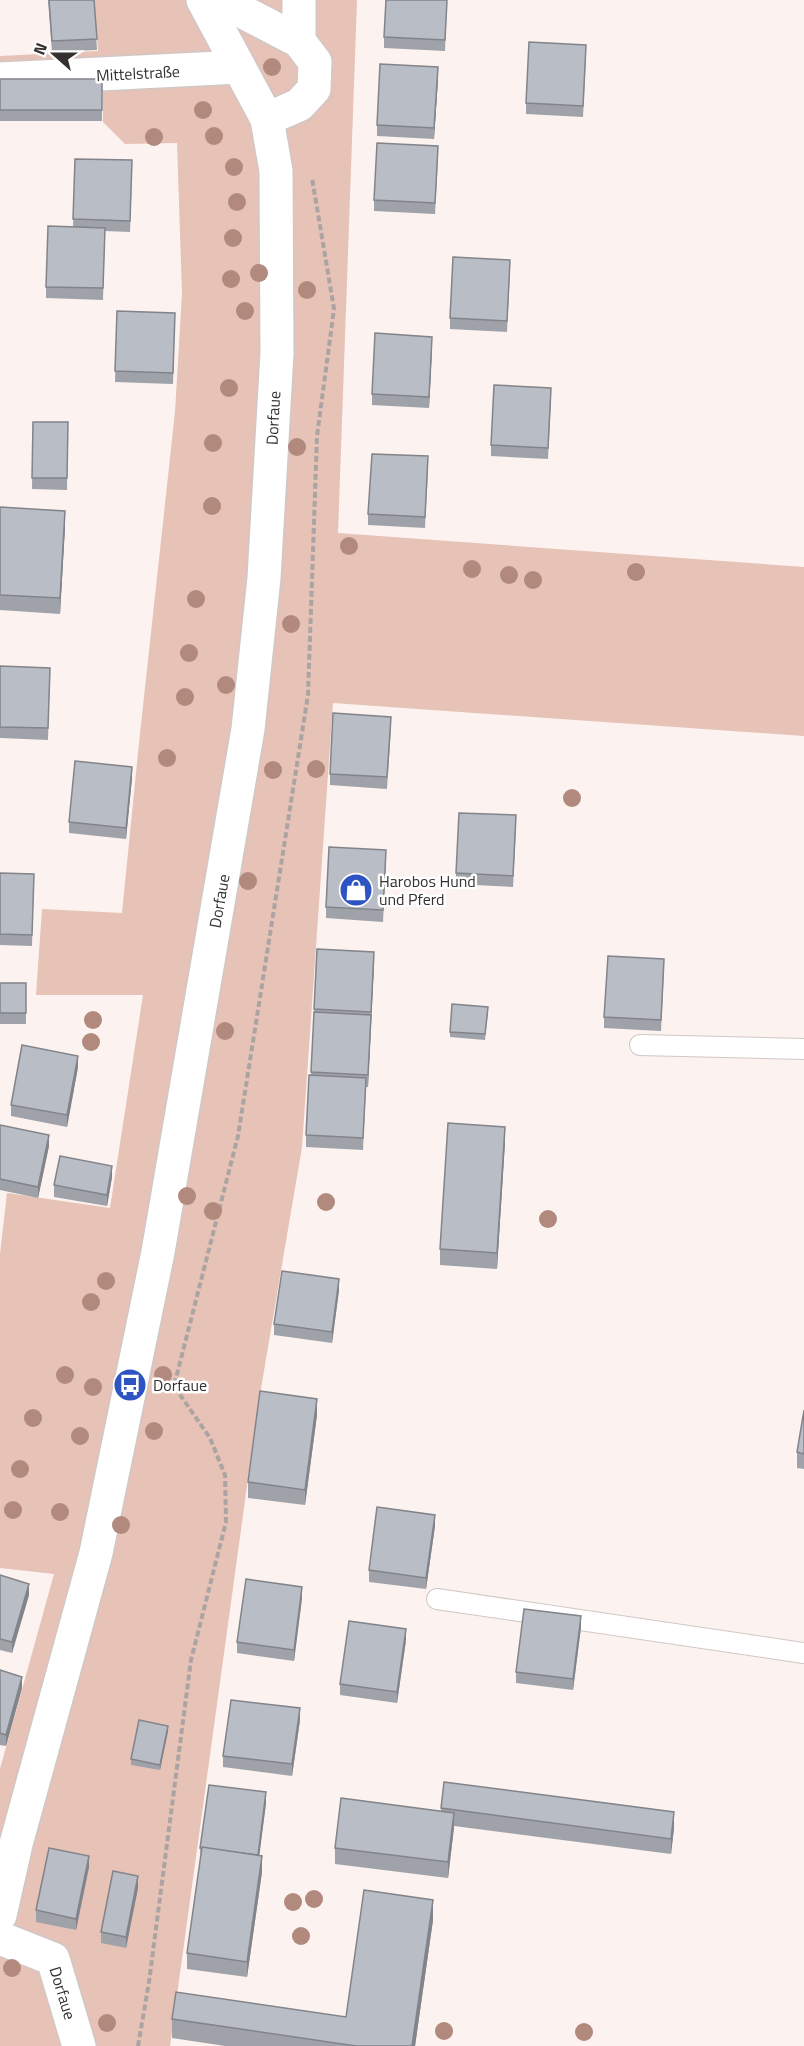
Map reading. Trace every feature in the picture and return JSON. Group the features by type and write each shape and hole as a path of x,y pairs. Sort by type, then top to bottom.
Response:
{"street":[{"name":"Dorfaue","path":"0,1915 16,1844 98,1542 158,1252 248,729 264,578 277,353 276,171 267,119 203,0"},
{"path":"220,0 299,41 315,62 314,89 299,105 267,119"},
{"path":"298,0 299,41"},
{"name":"Mittelstraße","path":"0,79 239,68"},
{"name":"Dorfaue","path":"0,1938 53,1959 80,2046"}],"lane":[{"path":"640,1045 804,1048"},
{"path":"437,1599 804,1653"}],"path":[{"path":"138,2046 149,1982 191,1660 226,1522 225,1475 210,1438 174,1386 238,1136 308,695 317,436 334,309 310,168"}],"shaded area":[{"path":"94,0 357,0 338,533 804,567 804,736 333,703 302,1147 258,1406 170,2046 0,2046 0,1769 54,1574 0,1568 0,1254 7,1193 110,1208 143,995 36,995 42,909 122,913 175,412 182,293 177,143 125,144 103,122 103,90 0,96 0,56 98,51"}],"building":[{"path":"49,0 94,0 97,39 52,41"},
{"path":"386,0 447,0 445,40 384,37"},
{"path":"529,42 586,45 583,106 526,103"},
{"path":"380,64 438,67 434,128 377,125"},
{"path":"0,79 102,79 102,110 0,110"},
{"path":"377,143 438,146 435,203 374,200"},
{"path":"75,159 132,160 130,221 73,219"},
{"path":"48,226 105,228 103,288 46,287"},
{"path":"453,257 510,260 507,321 450,318"},
{"path":"117,311 175,313 173,373 115,371"},
{"path":"375,333 432,337 429,397 372,394"},
{"path":"494,385 551,388 548,448 491,445"},
{"path":"33,422 68,422 67,478 32,478"},
{"path":"372,454 428,456 425,517 368,514"},
{"path":"0,507 65,511 60,598 0,595"},
{"path":"0,666 50,668 48,728 0,727"},
{"path":"333,713 391,717 387,777 330,774"},
{"path":"75,761 132,767 126,828 69,822"},
{"path":"459,813 516,815 513,876 456,873"},
{"name":"Harobos Hund und Pferd","path":"329,847 386,850 383,910 326,907"},
{"path":"0,873 34,874 32,935 0,934"},
{"path":"317,949 374,952 371,1012 314,1009"},
{"path":"608,956 664,959 661,1020 604,1017"},
{"path":"0,983 26,983 26,1013 0,1013"},
{"path":"452,1004 488,1007 485,1034 450,1032"},
{"path":"314,1012 371,1015 368,1075 311,1072"},
{"path":"22,1045 78,1056 67,1115 11,1105"},
{"path":"309,1075 366,1078 363,1138 306,1135"},
{"path":"448,1123 505,1127 497,1253 440,1249"},
{"path":"0,1125 49,1135 38,1187 0,1179"},
{"path":"60,1156 112,1166 107,1195 54,1185"},
{"path":"282,1271 339,1279 332,1332 274,1324"},
{"path":"260,1391 317,1399 305,1490 248,1482"},
{"path":"804,1410 804,1454 797,1452"},
{"path":"377,1507 435,1515 426,1578 369,1570"},
{"path":"0,1575 29,1584 12,1642 0,1639"},
{"path":"246,1579 302,1587 294,1650 237,1642"},
{"path":"524,1609 581,1616 573,1679 516,1672"},
{"path":"349,1621 406,1629 397,1692 340,1684"},
{"path":"0,1670 22,1677 6,1735 0,1733"},
{"path":"231,1700 300,1708 292,1764 223,1756"},
{"path":"139,1720 168,1726 160,1765 131,1759"},
{"path":"444,1782 674,1812 671,1839 441,1808"},
{"path":"209,1785 266,1792 258,1855 200,1848"},
{"path":"341,1798 454,1813 448,1862 335,1848"},
{"path":"202,1847 262,1856 247,1962 187,1953"},
{"path":"49,1848 89,1856 76,1919 36,1910"},
{"path":"113,1871 138,1876 126,1937 101,1932"},
{"path":"364,1890 433,1900 412,2046 356,2046 172,2019 176,1992 346,2017"}],"place":[{"name":"Harobos Hund und Pferd","path":"356,890"},
{"name":"Dorfaue","path":"130,1385"}]}
